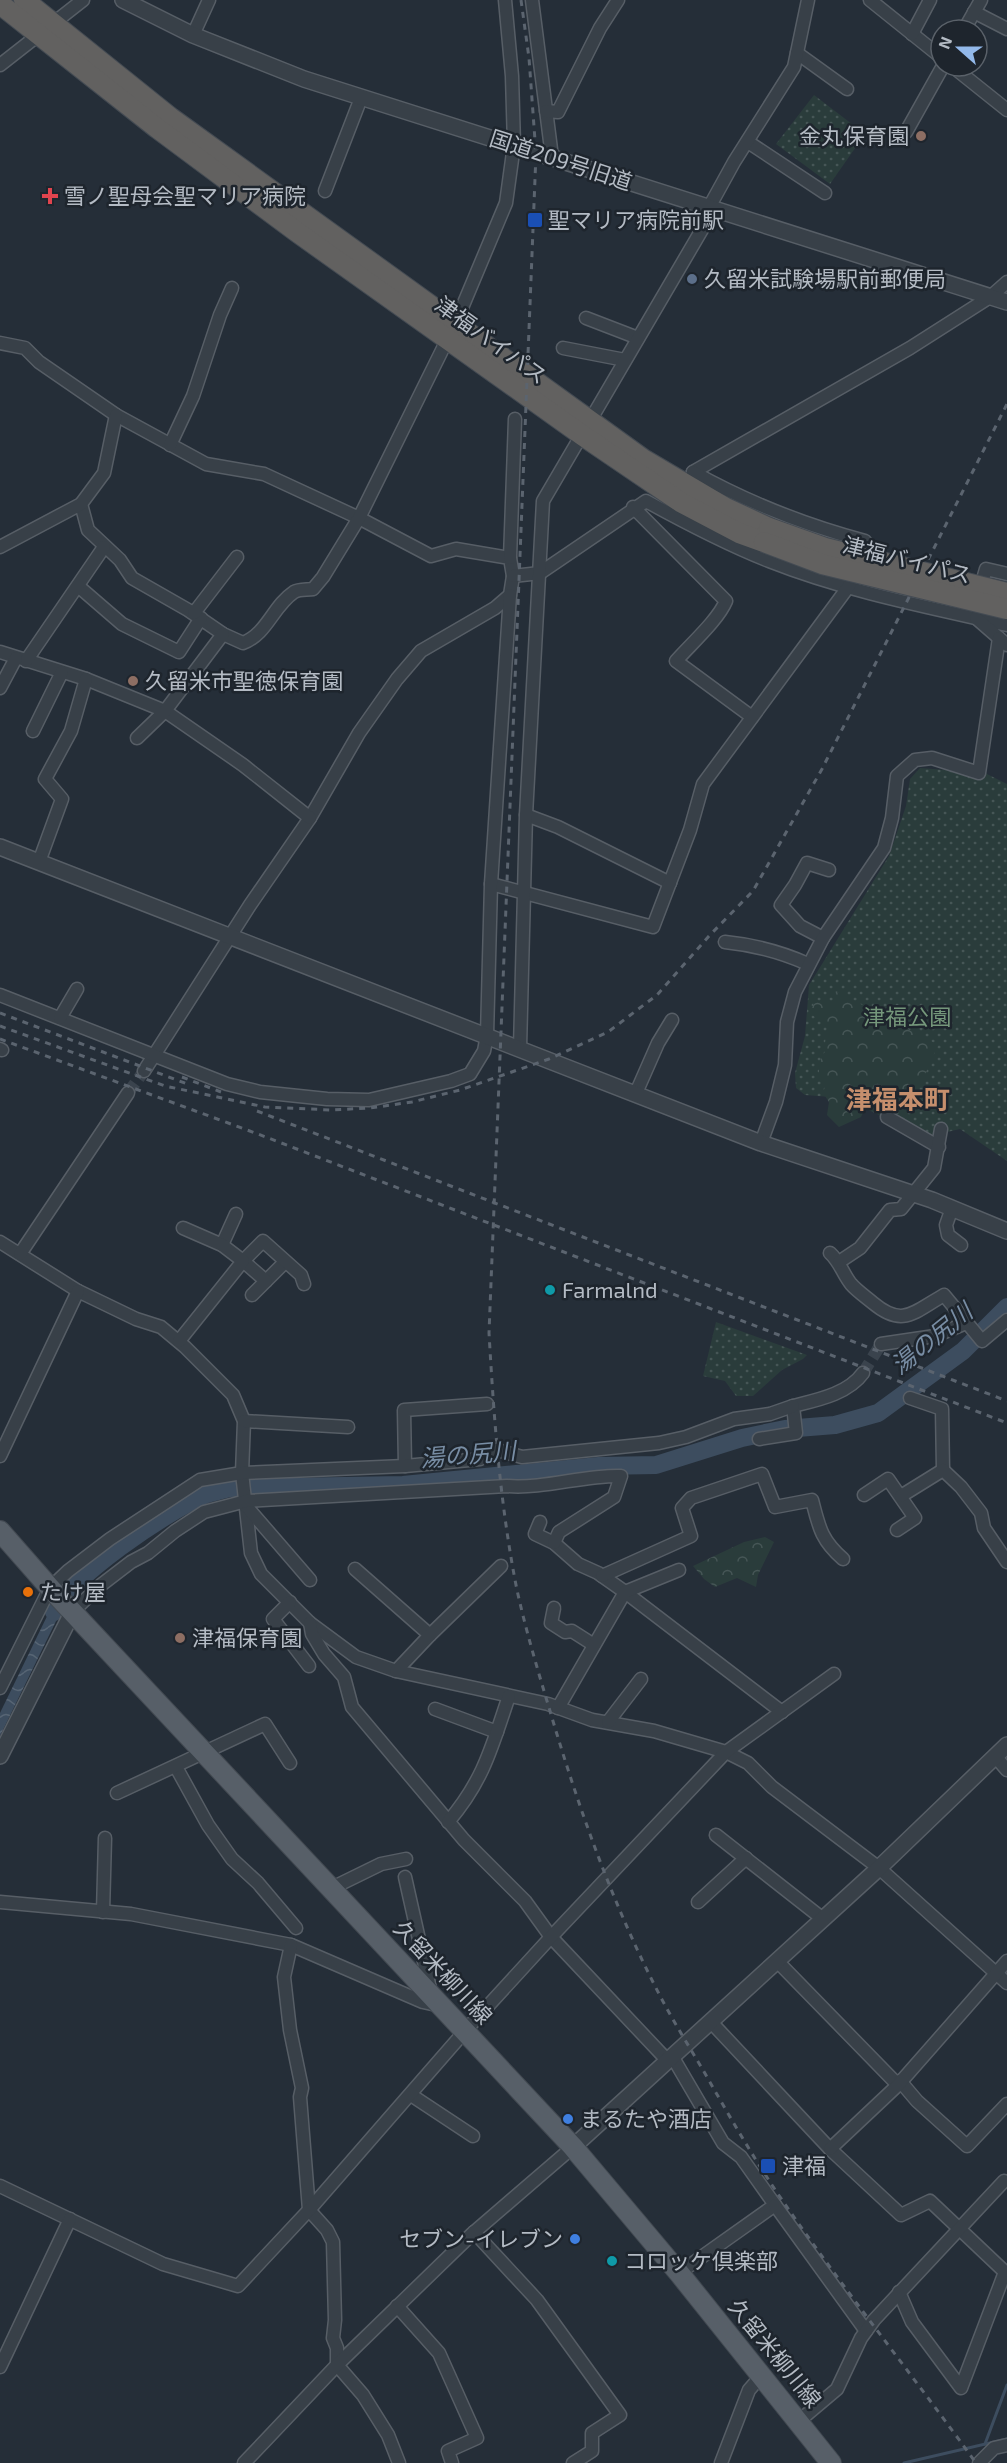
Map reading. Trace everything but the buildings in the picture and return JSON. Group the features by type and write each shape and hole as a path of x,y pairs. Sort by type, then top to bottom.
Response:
{"highway":[{"name":"津福バイパス","path":"24,0 45,29"},
{"name":"津福バイパス","path":"0,4 45,29 171,117 452,330 587,428 726,508 767,535 822,564 1007,609"},
{"name":"津福バイパス","path":"767,535 1007,593"}],"main road":[{"name":"久留米柳川線","path":"0,1531 573,2147 679,2273 831,2463"}],"street":[{"path":"0,64 83,0"},
{"name":"国道209号旧道","path":"123,0 193,35 304,79 1007,302"},
{"path":"193,35 209,0"},
{"path":"81,504 88,530 120,560 132,578 223,634 243,643 255,639 282,603 296,591 313,589 323,577 359,518 452,330 506,203 514,145 512,76 504,0"},
{"path":"531,0 552,157"},
{"path":"546,111 558,112 600,28 618,0"},
{"path":"520,1048 526,815 543,501 714,209 712,202 734,162 794,67 808,0"},
{"path":"870,0 929,47"},
{"path":"912,34 930,0"},
{"path":"971,18 981,0"},
{"path":"974,12 1007,29"},
{"path":"797,53 847,89"},
{"path":"906,132 936,78"},
{"path":"969,78 1005,103"},
{"path":"325,191 361,98"},
{"path":"748,142 825,193"},
{"path":"491,884 653,927 690,830 703,784 849,586 865,541 756,504 693,472 910,348 990,297 1007,282"},
{"path":"170,445 193,396 220,315 232,288"},
{"path":"586,318 638,338"},
{"path":"0,343 25,348 39,362 116,415 206,464 264,474 359,518 431,556 456,549 510,558"},
{"path":"563,348 625,360"},
{"path":"0,547 81,504 104,472 116,415"},
{"path":"0,995 156,1054 227,1084 260,1092 327,1100 369,1100 451,1081 470,1074 484,1051 487,1035 491,884 513,576 510,558 515,419"},
{"path":"513,576 540,573 633,507 646,501 753,554 792,569 906,603 1007,624"},
{"path":"633,507 726,601 711,623 676,661 752,717"},
{"path":"0,688 78,586 104,547"},
{"path":"78,586 122,624 179,652 197,616 237,557"},
{"path":"761,1143 776,1102 785,1065 787,1022 795,992 823,938 884,848 892,818 897,776 915,760 933,758 979,773 1003,641 974,615 986,569 1007,574"},
{"path":"144,1071 310,818 359,733 397,679 421,651 495,608 510,594"},
{"path":"137,738 165,711 223,634"},
{"path":"0,652 86,679 165,711 243,765 310,818"},
{"path":"33,731 62,672"},
{"path":"39,862 62,799 45,779 71,731 86,679"},
{"path":"526,815 558,827 670,884"},
{"path":"0,847 761,1143 913,1194 1007,1231"},
{"path":"823,938 800,926 780,905 795,885 807,863 829,870"},
{"path":"725,942 748,944 784,953 808,964"},
{"path":"60,1018 77,989"},
{"path":"636,1093 658,1043 672,1020"},
{"path":"20,1254 128,1093"},
{"path":"887,1117 939,1147"},
{"path":"941,1129 934,1168 902,1209 890,1210 860,1248 834,1257 851,1284 893,1317 906,1317 944,1295 982,1341 1007,1320"},
{"path":"952,1208 946,1225 948,1235 961,1245"},
{"path":"222,1245 236,1214"},
{"path":"183,1228 222,1245 266,1281"},
{"path":"179,1341 243,1261 263,1241 301,1275 304,1284"},
{"path":"0,1242 78,1291 136,1320 161,1327 179,1341 233,1395 244,1421 242,1473 251,1553 261,1574 310,1623 356,1657 396,1671 654,1731 726,1752 748,1763 772,1787 879,1868 1007,1983"},
{"path":"252,1295 285,1262"},
{"path":"0,1456 78,1291"},
{"path":"881,1344 935,1336 966,1323"},
{"path":"0,1756 60,1598 68,1571 110,1539 200,1480 242,1473 405,1466 480,1459 494,1449 522,1457 659,1443 686,1437 734,1419 770,1414 829,1396 857,1382 863,1373"},
{"path":"910,1398 942,1409 943,1470 961,1487 981,1513 984,1528 1007,1562"},
{"path":"405,1466 404,1410 487,1404"},
{"path":"759,1439 796,1433 793,1406"},
{"path":"244,1421 348,1427"},
{"path":"901,1496 943,1470"},
{"path":"602,1576 691,1536 682,1508 691,1498 762,1474 774,1507 812,1500 820,1532 828,1546 843,1559"},
{"path":"0,1688 60,1598 101,1585 204,1512 246,1504 507,1486 526,1488 598,1475 621,1476 614,1497 559,1532 554,1543"},
{"path":"864,1495 888,1479 915,1518 897,1530"},
{"path":"246,1504 310,1580"},
{"path":"540,1522 535,1534 554,1543 578,1564 602,1576 625,1592 782,1712"},
{"path":"396,1671 501,1566"},
{"path":"355,1569 430,1635"},
{"path":"558,1708 625,1592 679,1570"},
{"path":"290,1602 273,1619 309,1666"},
{"path":"554,1608 550,1623 565,1632 572,1631 594,1645"},
{"path":"310,1623 312,1634 324,1654 344,1677 352,1707 448,1822 525,1901 552,1937 670,2058 723,2143 741,2157 866,2331"},
{"path":"0,2186 162,2264 238,2286 309,2210 465,2031 726,1752 834,1674"},
{"path":"608,1722 641,1679"},
{"path":"448,1822 468,1799 483,1772 509,1696"},
{"path":"435,1709 497,1732"},
{"path":"117,1793 265,1724 290,1762"},
{"path":"243,2463 337,2365 474,2232 573,2147 778,1962 1007,1745"},
{"path":"995,1756 1007,1770"},
{"path":"176,1767 208,1825 232,1859 258,1883 296,1928"},
{"path":"716,1835 823,1919"},
{"path":"103,1912 105,1838"},
{"path":"698,1902 746,1858"},
{"path":"333,1888 381,1864 406,1859"},
{"path":"0,1902 131,1914 291,1945 423,2002 438,2001 405,1877"},
{"path":"291,1945 284,1977 290,2030 302,2088 300,2097 309,2210 327,2230 333,2242 335,2320 333,2338 337,2348 337,2365 363,2396 388,2435 399,2463"},
{"path":"830,2149 899,2083 1007,1960"},
{"path":"778,1962 917,2101 967,2146 1007,2104"},
{"path":"711,2022 830,2149 901,2215 930,2201 1005,2272 961,2388 912,2322 899,2292"},
{"path":"411,2095 473,2136"},
{"path":"799,2421 837,2389 866,2331 899,2292 1004,2181"},
{"path":"679,2273 775,2205"},
{"path":"0,2367 70,2219"},
{"path":"474,2232 537,2300 620,2415 592,2433 592,2451 573,2463"},
{"path":"397,2306 439,2353 477,2438 448,2451 452,2463"},
{"path":"721,2463 749,2390 762,2375"},
{"path":"979,2463 994,2448 1006,2444"}],"green space":[{"path":"814,95 865,134 830,184 776,144"},
{"name":"津福公園","path":"920,768 985,773 1007,784 1007,1161 960,1129 926,1137 843,1098 805,1095 796,1088 795,1073 805,1036 809,985 889,856 906,806 910,779"},
{"path":"836,991 938,1045 917,1093 895,1104 869,1099 861,1117 839,1127 827,1115 829,1102 823,1093 826,1083 819,1075 819,1062 827,1048 825,1043 827,1027 810,1013 815,1000 832,1004"},
{"path":"716,1322 807,1355 782,1370 753,1396 736,1396 725,1381 703,1376"},
{"path":"765,1537 774,1542 758,1575 756,1587 737,1578 715,1587 704,1579 693,1566 744,1542"}],"water":[{"path":"51,1608 59,1615 0,1736 0,1713"}],"waterway":[{"name":"湯の尻川","path":"54,1612 79,1581 120,1547 166,1516 208,1493 229,1488 403,1485 599,1466 656,1465 742,1438 785,1429 835,1425 878,1413 963,1351 1007,1307"},
{"path":"985,2444 1007,2385"},
{"path":"904,2463 1007,2439"}],"tunnel":[{"path":"128,1093 144,1071"},
{"path":"863,1373 881,1344"}],"railway":[{"path":"521,0 529,58 536,154 489,1333 502,1494 511,1558 528,1636 584,1817 624,1921 661,1998 739,2133 778,2194 976,2463"},
{"path":"0,1026 165,1086 265,1107 331,1110 370,1108 412,1102 460,1090 549,1059 608,1032 657,995 709,936 753,891 822,769 1007,404"},
{"path":"0,1013 190,1085"},
{"path":"0,1039 258,1134 1007,1423"},
{"path":"182,1077 221,1092"},
{"path":"257,1111 1007,1401"}],"place":[{"name":"金丸保育園","path":"921,136"},
{"name":"雪ノ聖母会聖マリア病院","path":"50,196"},
{"name":"聖マリア病院前駅","path":"535,220"},
{"name":"久留米試験場駅前郵便局","path":"692,279"},
{"name":"久留米市聖徳保育園","path":"133,681"},
{"name":"Farmalnd","path":"550,1290"},
{"name":"たけ屋","path":"28,1592"},
{"name":"津福保育園","path":"180,1638"},
{"name":"まるたや酒店","path":"568,2119"},
{"name":"津福","path":"768,2166"},
{"name":"セブン-イレブン","path":"575,2239"},
{"name":"コロッケ倶楽部","path":"612,2261"}],"district":[{"name":"津福本町","path":"898,1100"}]}
